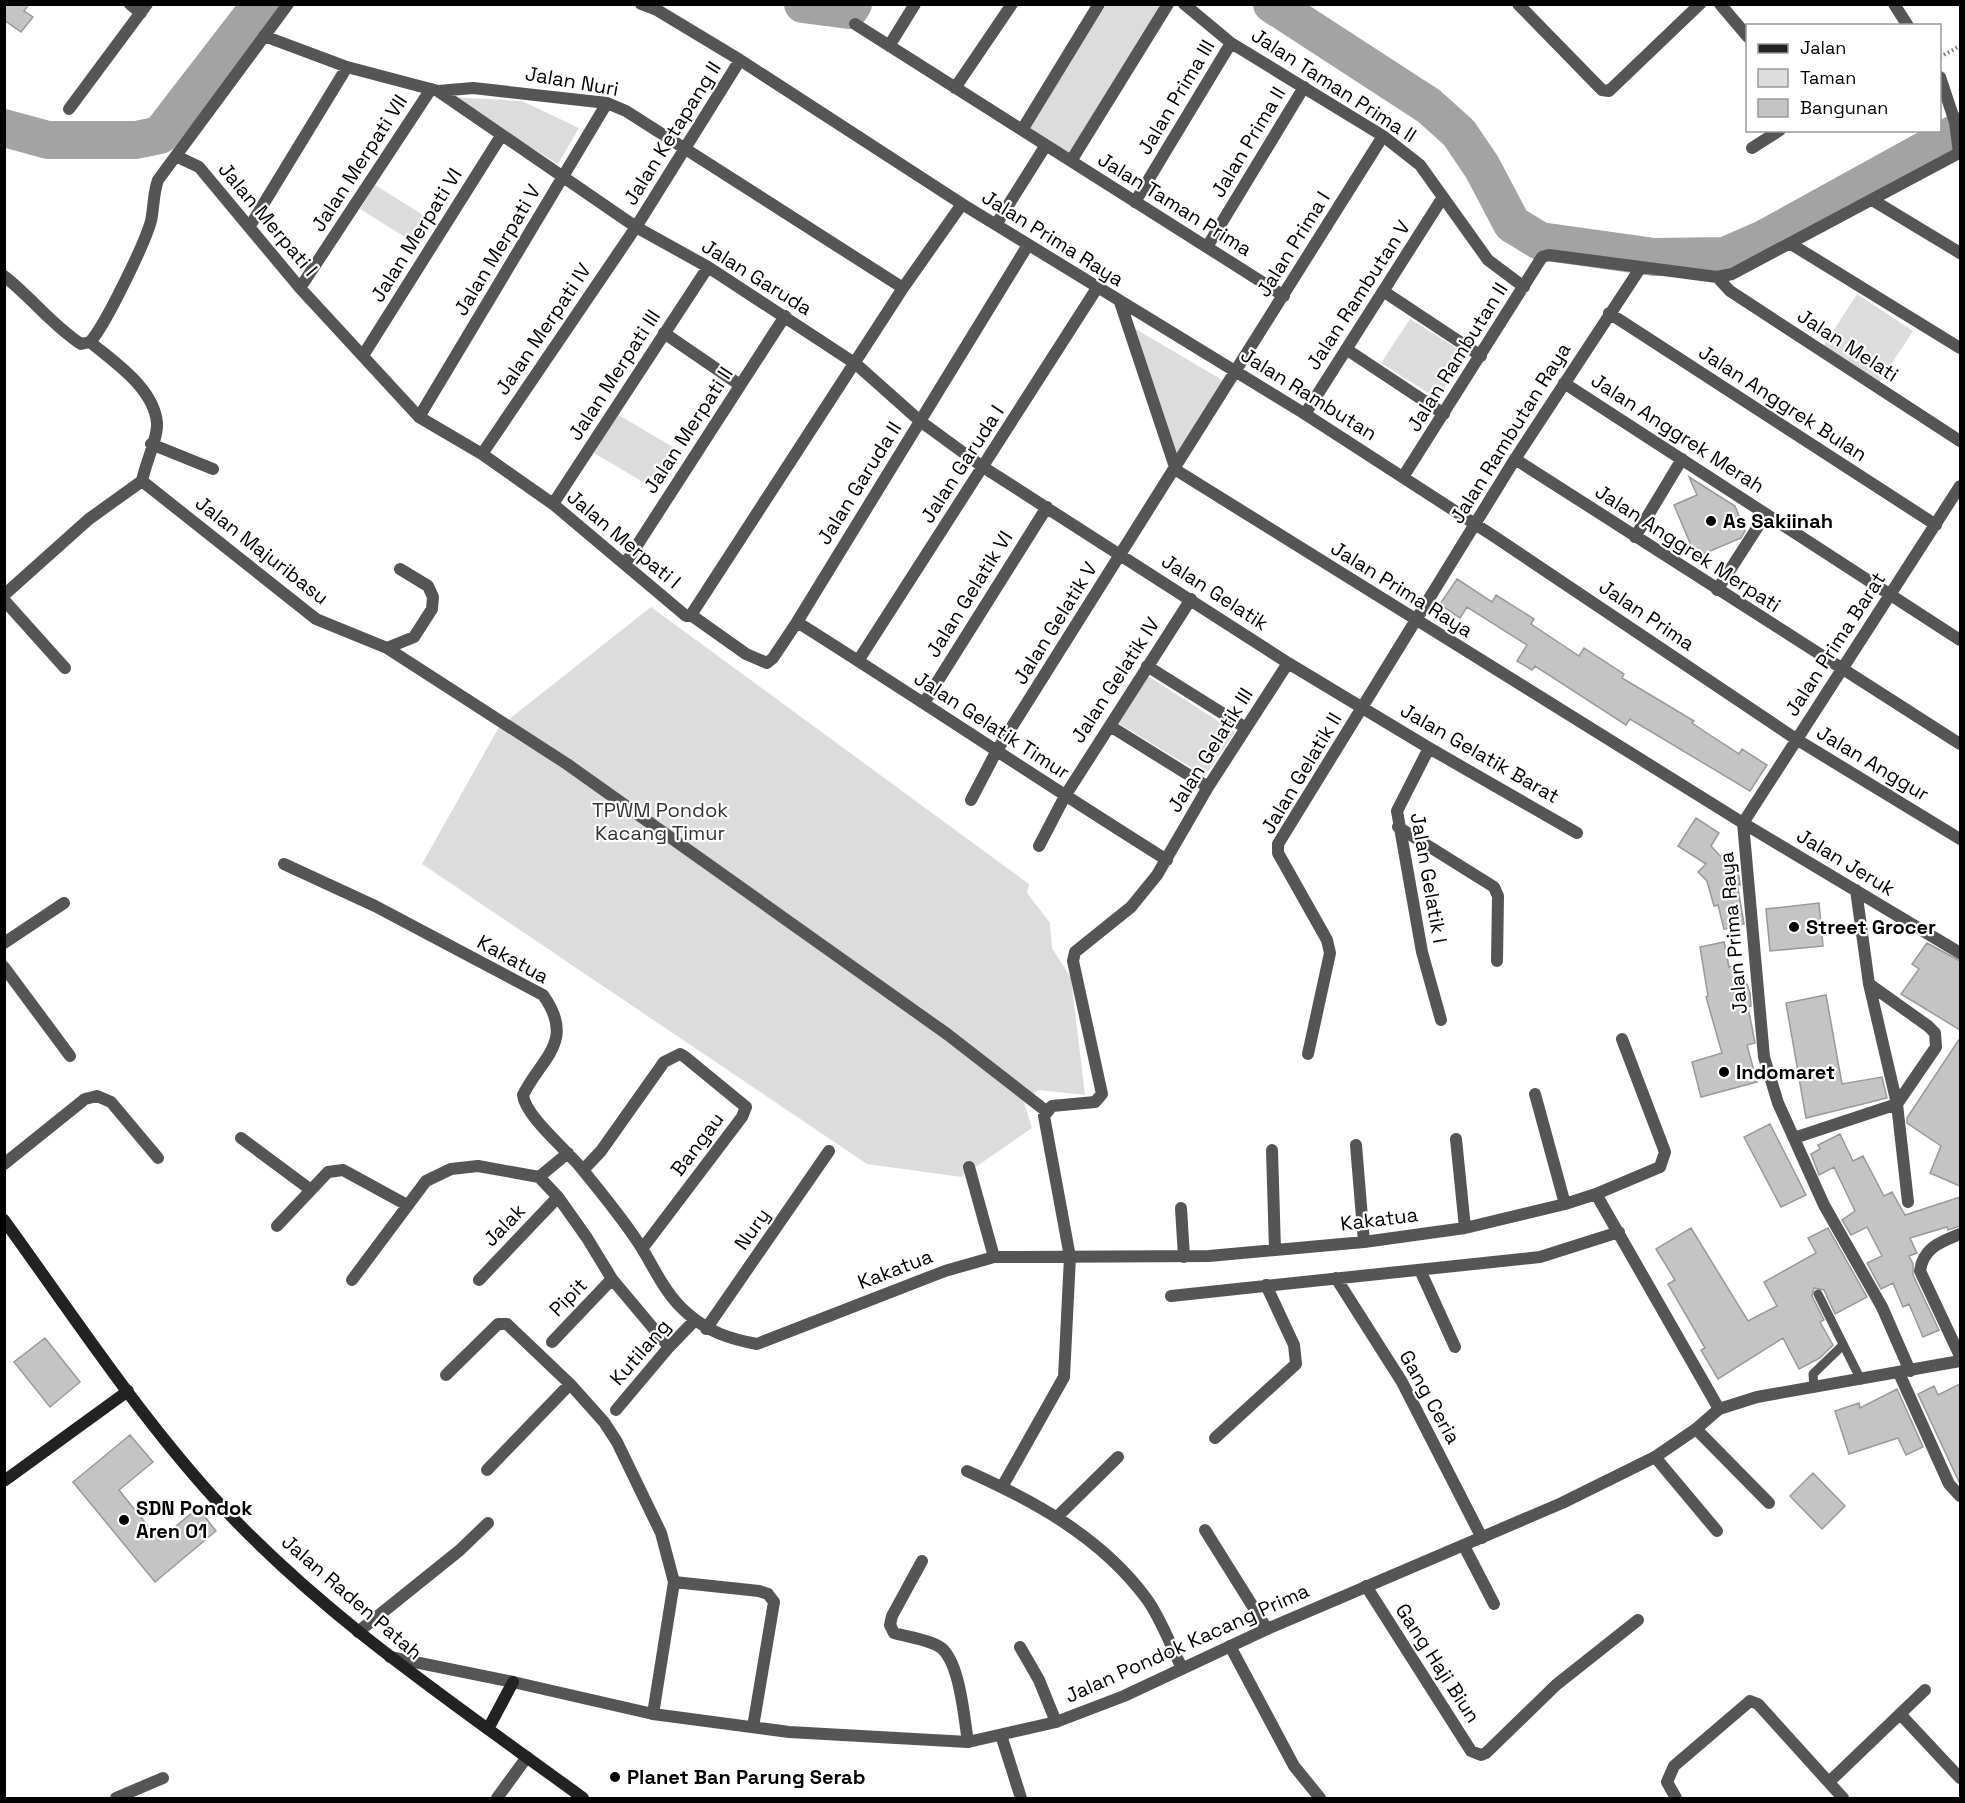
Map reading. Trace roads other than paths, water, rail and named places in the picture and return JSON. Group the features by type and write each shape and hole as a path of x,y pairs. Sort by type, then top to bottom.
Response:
{"main road":[{"name":"Jalan Raden Patah","path":"4,1220 128,1391 214,1498 294,1578 387,1657 583,1798"},
{"path":"4,1481 128,1391"},
{"path":"488,1729 513,1682"}],"street":[{"path":"69,109 144,9 130,4"},
{"path":"4,276 29,296 63,332 81,344 90,342 144,240 151,219 153,192 158,180 288,4"},
{"name":"Jalan Prima Raya","path":"641,4 657,10 740,60 962,204 997,223 1119,302 1176,470 1743,822 1764,1057 1778,1103 1824,1204 1881,1306 1950,1484 1960,1496"},
{"path":"889,46 915,4"},
{"path":"955,88 1012,4"},
{"path":"1022,130 1099,4"},
{"path":"1071,161 1168,4"},
{"name":"Jalan Taman Prima II","path":"1184,4 1232,43 1383,136 1420,165 1488,260 1524,287"},
{"path":"1518,4 1602,90 1609,91 1700,4"},
{"path":"1720,4 1746,35"},
{"path":"1894,4 1904,24"},
{"name":"Jalan Taman Prima","path":"855,24 1284,296"},
{"name":"Jalan Nuri","path":"264,36 347,67 435,90 474,88 607,103 626,111 903,288"},
{"name":"Jalan Prima III","path":"1135,202 1232,43"},
{"name":"Jalan Ketapang II","path":"636,227 740,60"},
{"path":"250,226 347,67"},
{"path":"1641,267 1717,277 1749,267 1874,201 1958,150 1955,122 1941,80"},
{"name":"Jalan Prima II","path":"1207,247 1304,87"},
{"name":"Jalan Garuda","path":"435,90 501,136 565,176 636,227 708,267 856,364 920,421 983,467 1047,507"},
{"name":"Jalan Merpati VII","path":"300,288 435,90"},
{"name":"Jalan Merpati V","path":"419,417 607,103"},
{"path":"1752,148 1777,132"},
{"name":"Jalan Merpati VI","path":"364,354 501,136"},
{"name":"Jalan Prima I","path":"1176,470 1383,136"},
{"path":"997,223 1046,145"},
{"name":"Jalan Merpati I","path":"176,156 199,167 300,288 364,354 419,417 482,454 553,504 686,616 691,615 856,364 903,288 962,204"},
{"name":"Jalan Rambutan V","path":"1305,414 1443,197"},
{"path":"1874,201 1960,253"},
{"name":"Jalan Merpati IV","path":"482,454 636,227"},
{"path":"1791,244 1960,348"},
{"name":"Jalan Garuda II","path":"691,615 746,654 767,663 797,622 1028,245"},
{"name":"Jalan Rambutan II","path":"1403,477 1542,257 1549,255 1641,267"},
{"name":"Jalan Merpati III","path":"553,504 708,267"},
{"name":"Jalan Rambutan Raya","path":"1416,621 1515,459 1641,267"},
{"name":"Jalan Melati","path":"1717,277 1730,291 1960,441"},
{"name":"Jalan Garuda I","path":"858,661 1097,288"},
{"path":"1383,291 1481,356"},
{"name":"Jalan Rambutan","path":"1119,302 1305,414 1476,524"},
{"name":"Jalan Anggrek Bulan","path":"1609,314 1936,525"},
{"name":"Jalan Merpati II","path":"625,564 785,316"},
{"path":"664,333 741,385"},
{"path":"4,595 90,519 142,481 157,424 152,405 133,379 90,342"},
{"path":"1346,349 1444,414"},
{"name":"Jalan Anggrek Merah","path":"1564,383 1766,514 1958,634"},
{"path":"151,444 213,469"},
{"name":"Jalan Anggrek Merpati","path":"1515,459 1841,670 1960,741"},
{"path":"1635,537 1682,459"},
{"name":"Jalan Gelatik V","path":"971,800 996,752 1176,470"},
{"name":"Jalan Majuribasu","path":"142,481 316,619 387,648 567,764 947,1034 1046,1111"},
{"name":"Jalan Prima Barat","path":"1743,822 1960,486"},
{"name":"Jalan Gelatik","path":"1047,507 1288,663 1363,707"},
{"name":"Jalan Gelatik VI","path":"924,702 1047,507"},
{"path":"1717,590 1766,514"},
{"name":"Jalan Prima","path":"1476,524 1796,739"},
{"path":"387,648 414,637 432,609 433,597 428,586 400,569"},
{"name":"Jalan Gelatik IV","path":"1038,846 1065,796 1191,599"},
{"path":"4,600 65,668"},
{"name":"Jalan Gelatik II","path":"1308,1054 1330,953 1327,940 1278,853 1278,844 1416,621"},
{"name":"Jalan Gelatik Timur","path":"797,622 1167,860"},
{"name":"Jalan Gelatik III","path":"1046,1111 1052,1106 1095,1102 1102,1094 1073,961 1075,952 1131,907 1167,860 1208,787 1288,663"},
{"path":"1148,666 1246,728"},
{"name":"Jalan Gelatik Barat","path":"1363,707 1429,748 1577,833"},
{"path":"1110,726 1208,787"},
{"name":"Jalan Anggur","path":"1796,739 1960,839"},
{"name":"Jalan Gelatik I","path":"1429,748 1398,804 1398,827 1422,952 1441,1020"},
{"name":"Jalan Jeruk","path":"1743,822 1960,953"},
{"path":"1398,827 1494,887 1498,896 1497,961"},
{"name":"Kakatua","path":"284,864 375,906 543,996 551,1007 557,1022 557,1038 553,1051 526,1089 524,1102 530,1115 564,1156 583,1170 642,1249 669,1294 693,1322 732,1339 757,1344 945,1271 994,1257 1184,1257 1364,1242 1465,1228 1565,1204 1596,1194 1660,1167 1664,1159 1665,1152 1622,1039"},
{"path":"1856,890 1869,984 1897,1104 1908,1202"},
{"path":"4,943 64,903"},
{"path":"4,967 70,1056"},
{"path":"1794,1138 1897,1104 1936,1047 1935,1034 1869,984"},
{"name":"Bangau","path":"583,1170 601,1150 664,1062 674,1055 680,1054 685,1057 746,1107 742,1117 642,1249"},
{"path":"1535,1094 1565,1204"},
{"path":"4,1164 85,1099 98,1096 111,1102 158,1158"},
{"path":"1002,1487 1064,1377 1070,1257 1044,1116 1046,1111"},
{"path":"242,1138 311,1190"},
{"path":"1456,1139 1465,1228"},
{"path":"1356,1145 1364,1242"},
{"path":"1272,1150 1275,1250"},
{"name":"Nury","path":"706,1329 829,1151"},
{"path":"352,1280 426,1181 451,1169 478,1166 543,1174 564,1156"},
{"path":"969,1167 994,1257"},
{"path":"278,1226 328,1172 343,1170 406,1205"},
{"path":"543,1174 612,1279 673,1342"},
{"path":"1596,1194 1719,1409"},
{"name":"Jalak","path":"479,1280 558,1197"},
{"path":"1181,1208 1184,1257"},
{"path":"1171,1296 1540,1257 1619,1232"},
{"path":"1960,1234 1927,1251 1922,1258 1920,1271 1960,1356"},
{"path":"1420,1270 1455,1347"},
{"name":"Gang Ceria","path":"1336,1278 1402,1382 1482,1538"},
{"name":"Pipit","path":"552,1342 612,1279"},
{"path":"1215,1438 1296,1364 1294,1345 1266,1285"},
{"name":"Kutilang","path":"616,1410 673,1342 693,1322"},
{"path":"446,1375 498,1324 507,1324 570,1384 617,1442 661,1533 674,1582 653,1714"},
{"name":"Jalan Pondok Kacang Prima","path":"387,1657 513,1682 653,1714 789,1732 968,1742 1056,1722 1124,1696 1266,1629 1562,1503 1655,1457 1696,1429 1719,1409 1757,1397 1960,1361"},
{"path":"488,1470 570,1384"},
{"path":"1696,1429 1769,1503"},
{"path":"1655,1457 1717,1530"},
{"path":"1057,1517 1118,1458"},
{"path":"967,1471 1070,1524 1123,1570 1147,1600 1182,1668"},
{"path":"358,1632 460,1550 488,1523"},
{"path":"1205,1530 1266,1629"},
{"path":"1464,1546 1494,1604"},
{"path":"922,1561 892,1616 890,1625 894,1633 939,1647 949,1657 960,1689 968,1742"},
{"path":"674,1582 759,1591 768,1594 774,1602 753,1728"},
{"name":"Gang Haji Biun","path":"1366,1586 1471,1750 1481,1755 1486,1753 1556,1685 1638,1620"},
{"path":"1230,1646 1294,1766 1320,1798"},
{"path":"1020,1647 1039,1680 1056,1722"},
{"path":"1829,1782 1925,1690"},
{"path":"1677,1798 1667,1782 1674,1766 1750,1701 1758,1704 1843,1798"},
{"path":"1901,1715 1960,1778"},
{"path":"1001,1735 1021,1798"},
{"path":"496,1798 527,1757"},
{"path":"116,1798 163,1778"}],"lane":[{"path":"1818,1294 1861,1380"},
{"path":"1814,1388 1813,1374 1843,1345"}],"waterway":[{"path":"4,128 48,140 136,140 160,135 261,4"},
{"path":"803,4 849,10 853,4"},
{"path":"1272,4 1429,106 1459,133 1482,167 1512,224 1540,241 1654,257 1725,256 1764,239 1960,131"}],"place":[{"name":"As Sakiinah","path":"1711,521"},
{"name":"Street Grocer","path":"1794,927"},
{"name":"Indomaret","path":"1724,1072"},
{"name":"SDN Pondok Aren 01","path":"124,1520"},
{"name":"Planet Ban Parung Serab","path":"615,1777"}],"park label":[{"name":"TPWM Pondok Kacang Timur","path":"660,822"}]}
